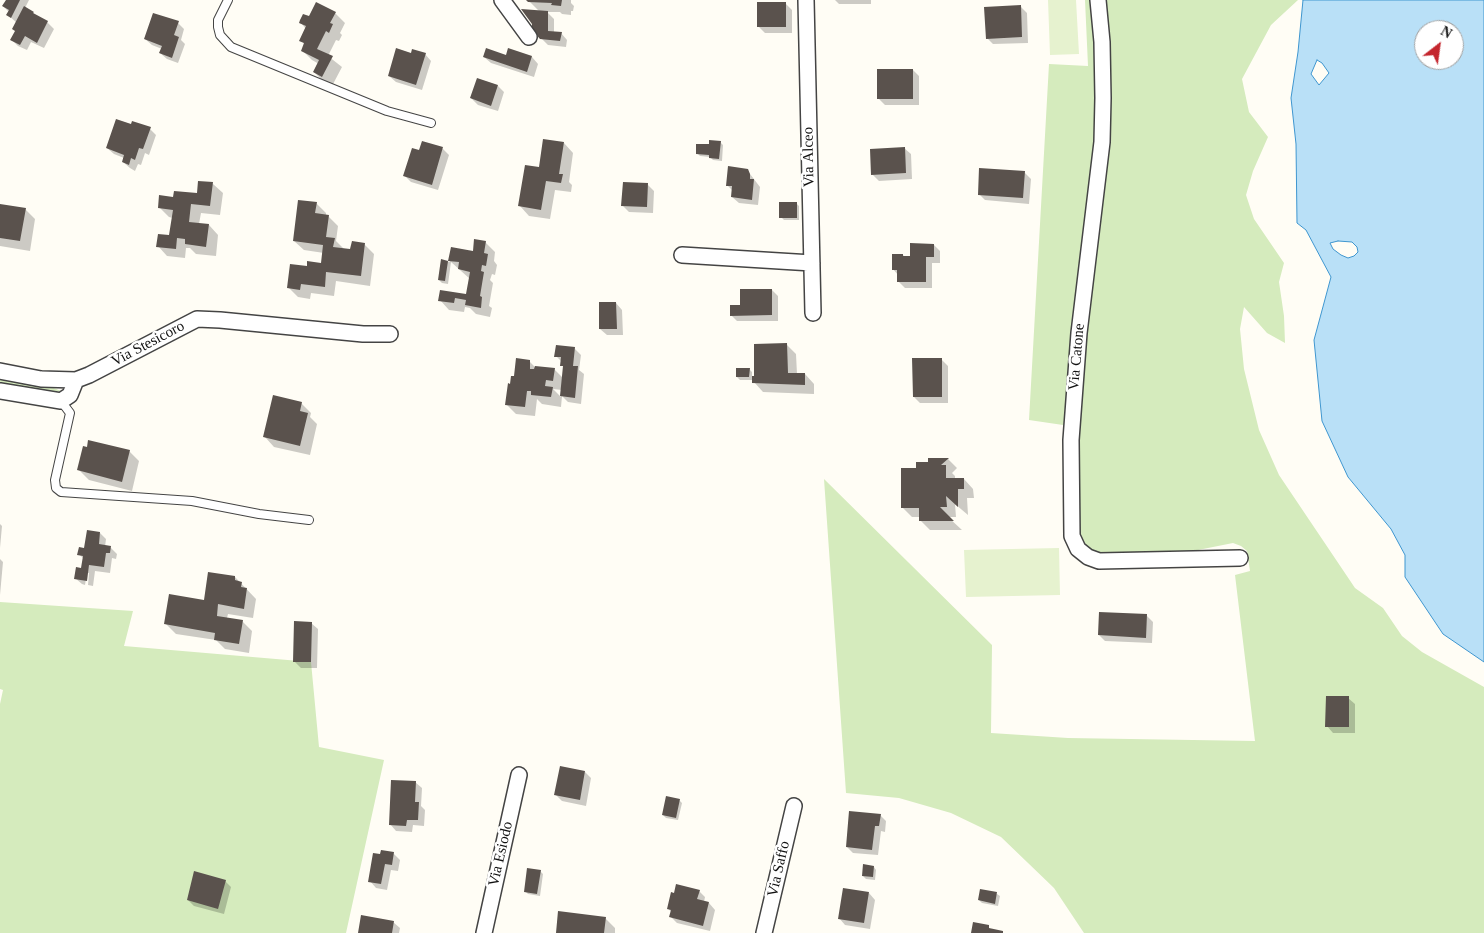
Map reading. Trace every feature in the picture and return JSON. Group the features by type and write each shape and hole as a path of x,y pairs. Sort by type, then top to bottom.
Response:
{"street":[{"path":"502,0 530,37"},
{"name":"Via Alceo","path":"806,0 813,313"},
{"name":"Via Catone","path":"1098,0 1102,70 1102,142 1079,333 1071,440 1072,536 1078,549 1088,557 1099,561 1240,558"},
{"path":"682,255 812,263"},
{"name":"Via Stesicoro","path":"0,371 41,379 76,380 90,375 197,319 363,334 390,334"},
{"path":"0,391 61,401 70,395 76,380"},
{"name":"Via Esiodo","path":"484,933 519,775"},
{"name":"Via Saffo","path":"764,933 794,806"}],"lane":[{"path":"228,0 218,20 218,27 220,35 231,47 387,111 431,123"},
{"path":"61,401 70,413 54,480 56,488 61,492 192,501 259,514 309,520"}],"green space":[{"path":"1048,0 1076,0 1079,54 1050,55"},
{"path":"1085,0 1091,0 1098,63 1099,101 1067,420 1063,425 1029,420 1049,64 1088,66"},
{"path":"1104,0 1298,0 1271,25 1242,79 1249,112 1268,137 1253,171 1246,195 1254,219 1284,263 1279,282 1284,316 1285,343 1267,333 1244,307 1240,329 1244,369 1259,430 1279,475 1355,588 1383,608 1402,636 1422,652 1484,687 1484,933 1084,933 1054,888 1001,837 951,813 899,798 846,793 824,479 992,645 991,733 1068,738 1255,741 1235,575 1250,571 1247,551 1233,543 1188,552 1110,555 1089,550 1079,528 1079,430"},
{"path":"0,376 49,386 61,391 51,393 0,385"},
{"path":"1059,548 1060,595 966,597 964,550"},
{"path":"0,602 133,611 124,646 311,662 319,747 384,760 346,933 0,933 0,704 3,690 0,689"}],"water":[{"path":"1303,0 1484,0 1484,662 1443,634 1405,577 1405,555 1391,529 1348,477 1322,421 1314,340 1331,277 1306,230 1297,223 1296,144 1291,98","holes":["1317,60 1322,63 1329,73 1319,85 1311,74","1338,241 1352,242 1357,247 1358,252 1348,258 1341,255 1333,249 1330,243"]}],"building":[{"path":"6,0 20,0 11,18 6,15 9,10 2,6"},
{"path":"526,0 562,0 561,6 551,5 552,3 528,2"},
{"path":"316,2 336,12 330,23 333,24 329,33 326,31 317,49 333,56 322,77 313,72 319,60 301,51 304,43 299,41 306,26 299,23 300,20 303,14 309,16"},
{"path":"757,2 786,2 786,27 757,27"},
{"path":"1021,5 1022,37 986,39 984,7"},
{"path":"24,6 48,21 37,43 25,36 20,45 10,40 15,31 12,29"},
{"path":"521,9 548,11 548,31 562,32 560,41 540,39 532,30 532,24"},
{"path":"153,13 179,21 174,35 179,37 172,58 159,53 162,46 144,39"},
{"path":"396,48 411,53 412,49 426,53 416,85 388,76"},
{"path":"486,48 506,55 508,48 532,56 527,72 483,57"},
{"path":"877,69 913,69 913,99 877,99"},
{"path":"477,78 498,85 491,106 470,98"},
{"path":"116,119 131,124 132,121 151,127 143,149 139,148 135,160 131,158 129,165 122,162 124,155 106,148"},
{"path":"543,139 564,142 559,174 563,174 561,183 546,181 541,210 518,206 525,165 539,167"},
{"path":"709,140 721,141 719,159 709,158 709,155 696,154 696,144 709,144"},
{"path":"422,141 443,147 432,185 403,176 412,148 419,150"},
{"path":"905,147 906,173 871,175 870,149"},
{"path":"728,166 748,169 750,179 754,179 752,200 731,197 732,186 726,186"},
{"path":"979,168 1025,171 1023,198 978,195"},
{"path":"198,181 213,182 210,206 191,204 189,222 209,224 206,247 185,244 185,239 177,238 176,249 156,247 158,234 169,235 173,210 158,208 159,195 173,197 174,191 197,193"},
{"path":"623,182 648,183 647,207 621,206"},
{"path":"298,200 317,202 315,213 329,215 326,237 335,238 333,247 350,249 352,241 365,243 361,276 326,272 325,287 301,284 300,290 287,288 290,264 307,266 307,261 321,263 323,245 293,241"},
{"path":"779,202 797,202 797,218 779,218"},
{"path":"0,204 26,208 20,241 0,238"},
{"path":"474,239 486,241 484,253 488,254 486,266 482,265 481,271 484,272 480,296 482,297 481,308 465,305 466,300 455,298 454,303 438,301 440,290 466,294 470,272 458,269 459,262 448,261 451,247 473,251"},
{"path":"910,243 934,244 934,257 926,257 926,282 897,282 897,270 892,270 892,254 910,256"},
{"path":"441,259 448,261 445,281 438,280"},
{"path":"740,289 772,289 772,315 730,316 730,305 740,305"},
{"path":"599,302 616,302 617,329 599,329"},
{"path":"787,343 788,373 805,373 805,385 752,383 752,376 754,376 754,344"},
{"path":"556,345 575,347 573,366 578,366 575,398 560,396 563,366 560,366 561,357 554,357"},
{"path":"516,358 530,360 530,369 534,369 535,366 555,368 553,381 546,380 545,386 553,387 551,397 531,395 531,391 527,391 525,407 505,405 508,383 510,384 511,376 514,376"},
{"path":"912,358 942,358 942,397 913,397"},
{"path":"736,368 750,368 749,377 736,377"},
{"path":"273,395 302,402 300,411 308,413 300,446 263,437"},
{"path":"88,440 130,450 122,482 77,470 83,446 87,447"},
{"path":"928,458 949,458 941,465 946,465 946,478 964,478 964,489 958,489 958,507 946,496 947,507 940,507 954,521 919,521 919,508 901,508 901,468 916,468 916,462 928,462"},
{"path":"87,530 100,532 99,544 111,546 110,553 106,553 104,567 89,565 87,581 74,579 76,567 81,568 83,556 77,555 79,547 84,548"},
{"path":"208,572 235,576 235,580 242,582 241,587 247,588 244,609 218,604 217,616 243,620 239,644 214,640 215,633 164,624 169,594 204,600"},
{"path":"1099,612 1147,614 1146,638 1098,635"},
{"path":"294,621 312,622 311,662 293,662"},
{"path":"1326,696 1349,696 1349,727 1325,727"},
{"path":"560,766 585,771 580,800 554,795"},
{"path":"391,780 416,781 415,802 419,802 418,820 407,820 406,826 389,825"},
{"path":"666,796 680,799 676,818 662,815"},
{"path":"849,811 881,814 879,826 875,826 872,850 846,847"},
{"path":"381,850 394,852 392,865 385,864 381,884 368,882 373,853 380,854"},
{"path":"863,864 874,866 873,877 862,876"},
{"path":"527,868 541,870 537,894 524,892"},
{"path":"194,871 226,880 218,909 187,900"},
{"path":"676,884 700,890 697,899 709,902 703,926 669,917 671,910 667,909 671,892 674,893"},
{"path":"843,888 869,892 864,923 838,919"},
{"path":"980,889 997,892 995,904 978,900"},
{"path":"558,911 606,917 604,933 556,933"},
{"path":"361,915 394,921 392,933 358,933"},
{"path":"973,922 989,925 989,928 1003,931 1003,933 971,933"}]}
